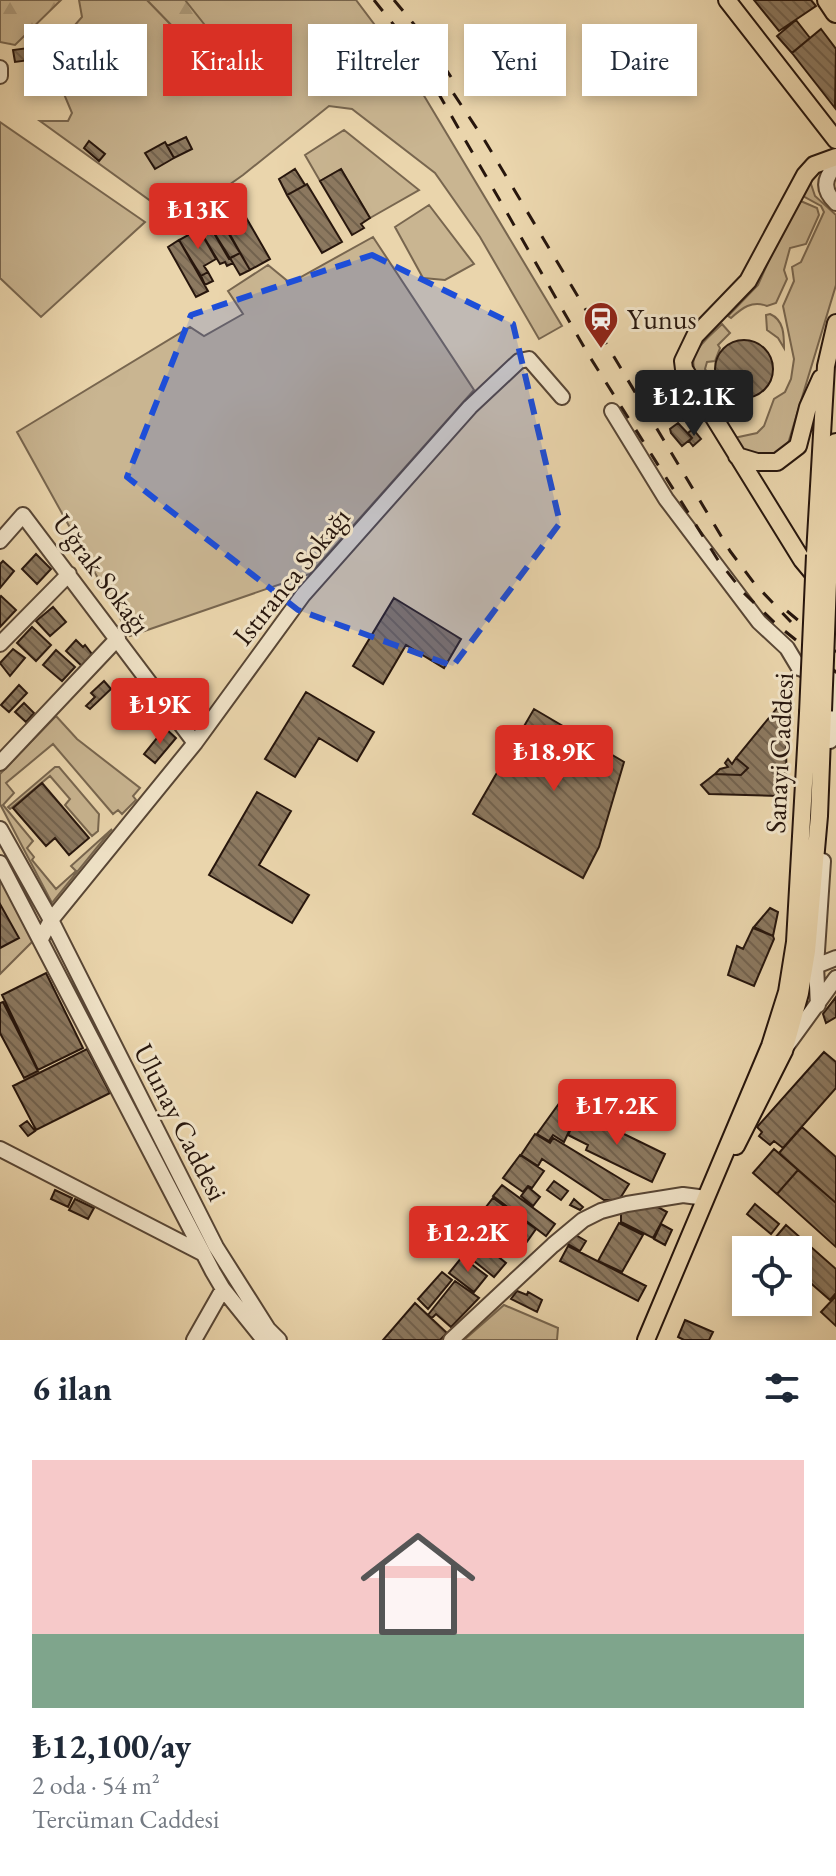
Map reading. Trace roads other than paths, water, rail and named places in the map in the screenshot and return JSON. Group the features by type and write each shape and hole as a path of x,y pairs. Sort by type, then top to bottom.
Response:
{"highway":[{"path":"828,0 836,12"},
{"path":"822,556 836,444"},
{"path":"822,556 836,533"}],"main road":[{"path":"727,0 836,140"},
{"path":"836,157 814,165 805,175 748,281 695,336 683,361 684,369 802,560 836,601"},
{"name":"Sanayi Caddesi","path":"646,1340 716,1173 784,1026 807,951 819,816 816,712 826,366 836,323"},
{"path":"737,456 757,462 777,462 798,446 808,407 826,366"},
{"name":"Sanayi Caddesi","path":"716,1173 740,1141 784,1051 784,1026"}],"street":[{"path":"0,68 0,76"},
{"path":"836,165 826,181 827,192 836,203"},
{"name":"Istıranca Sokağı","path":"51,920 195,743 303,595 470,407 519,361 529,359 562,397"},
{"path":"612,411 666,499 759,622 787,648 799,668 833,680 827,956 814,1009 784,1026"},
{"name":"Uğrak Sokağı","path":"0,541 23,515 195,743"},
{"path":"0,644 69,574"},
{"path":"0,763 118,638"},
{"name":"Ulunay Caddesi","path":"0,829 51,920 209,1250 223,1289 264,1340"},
{"name":"Ulunay Caddesi","path":"0,863 209,1250 279,1340"},
{"path":"41,939 51,920"},
{"path":"784,1051 836,978"},
{"path":"0,1149 209,1250"},
{"path":"451,1340 583,1220 627,1204 683,1195 706,1198"},
{"path":"194,1340 223,1289"}],"railway":[{"path":"374,0 413,49 588,354 718,560 744,593 776,624 836,672"},
{"path":"394,0 427,40 451,77"},
{"path":"448,85 485,141 730,551 754,583 791,622"},
{"path":"787,611 836,652"}],"place":[{"name":"Yunus","path":"601,350"}]}
